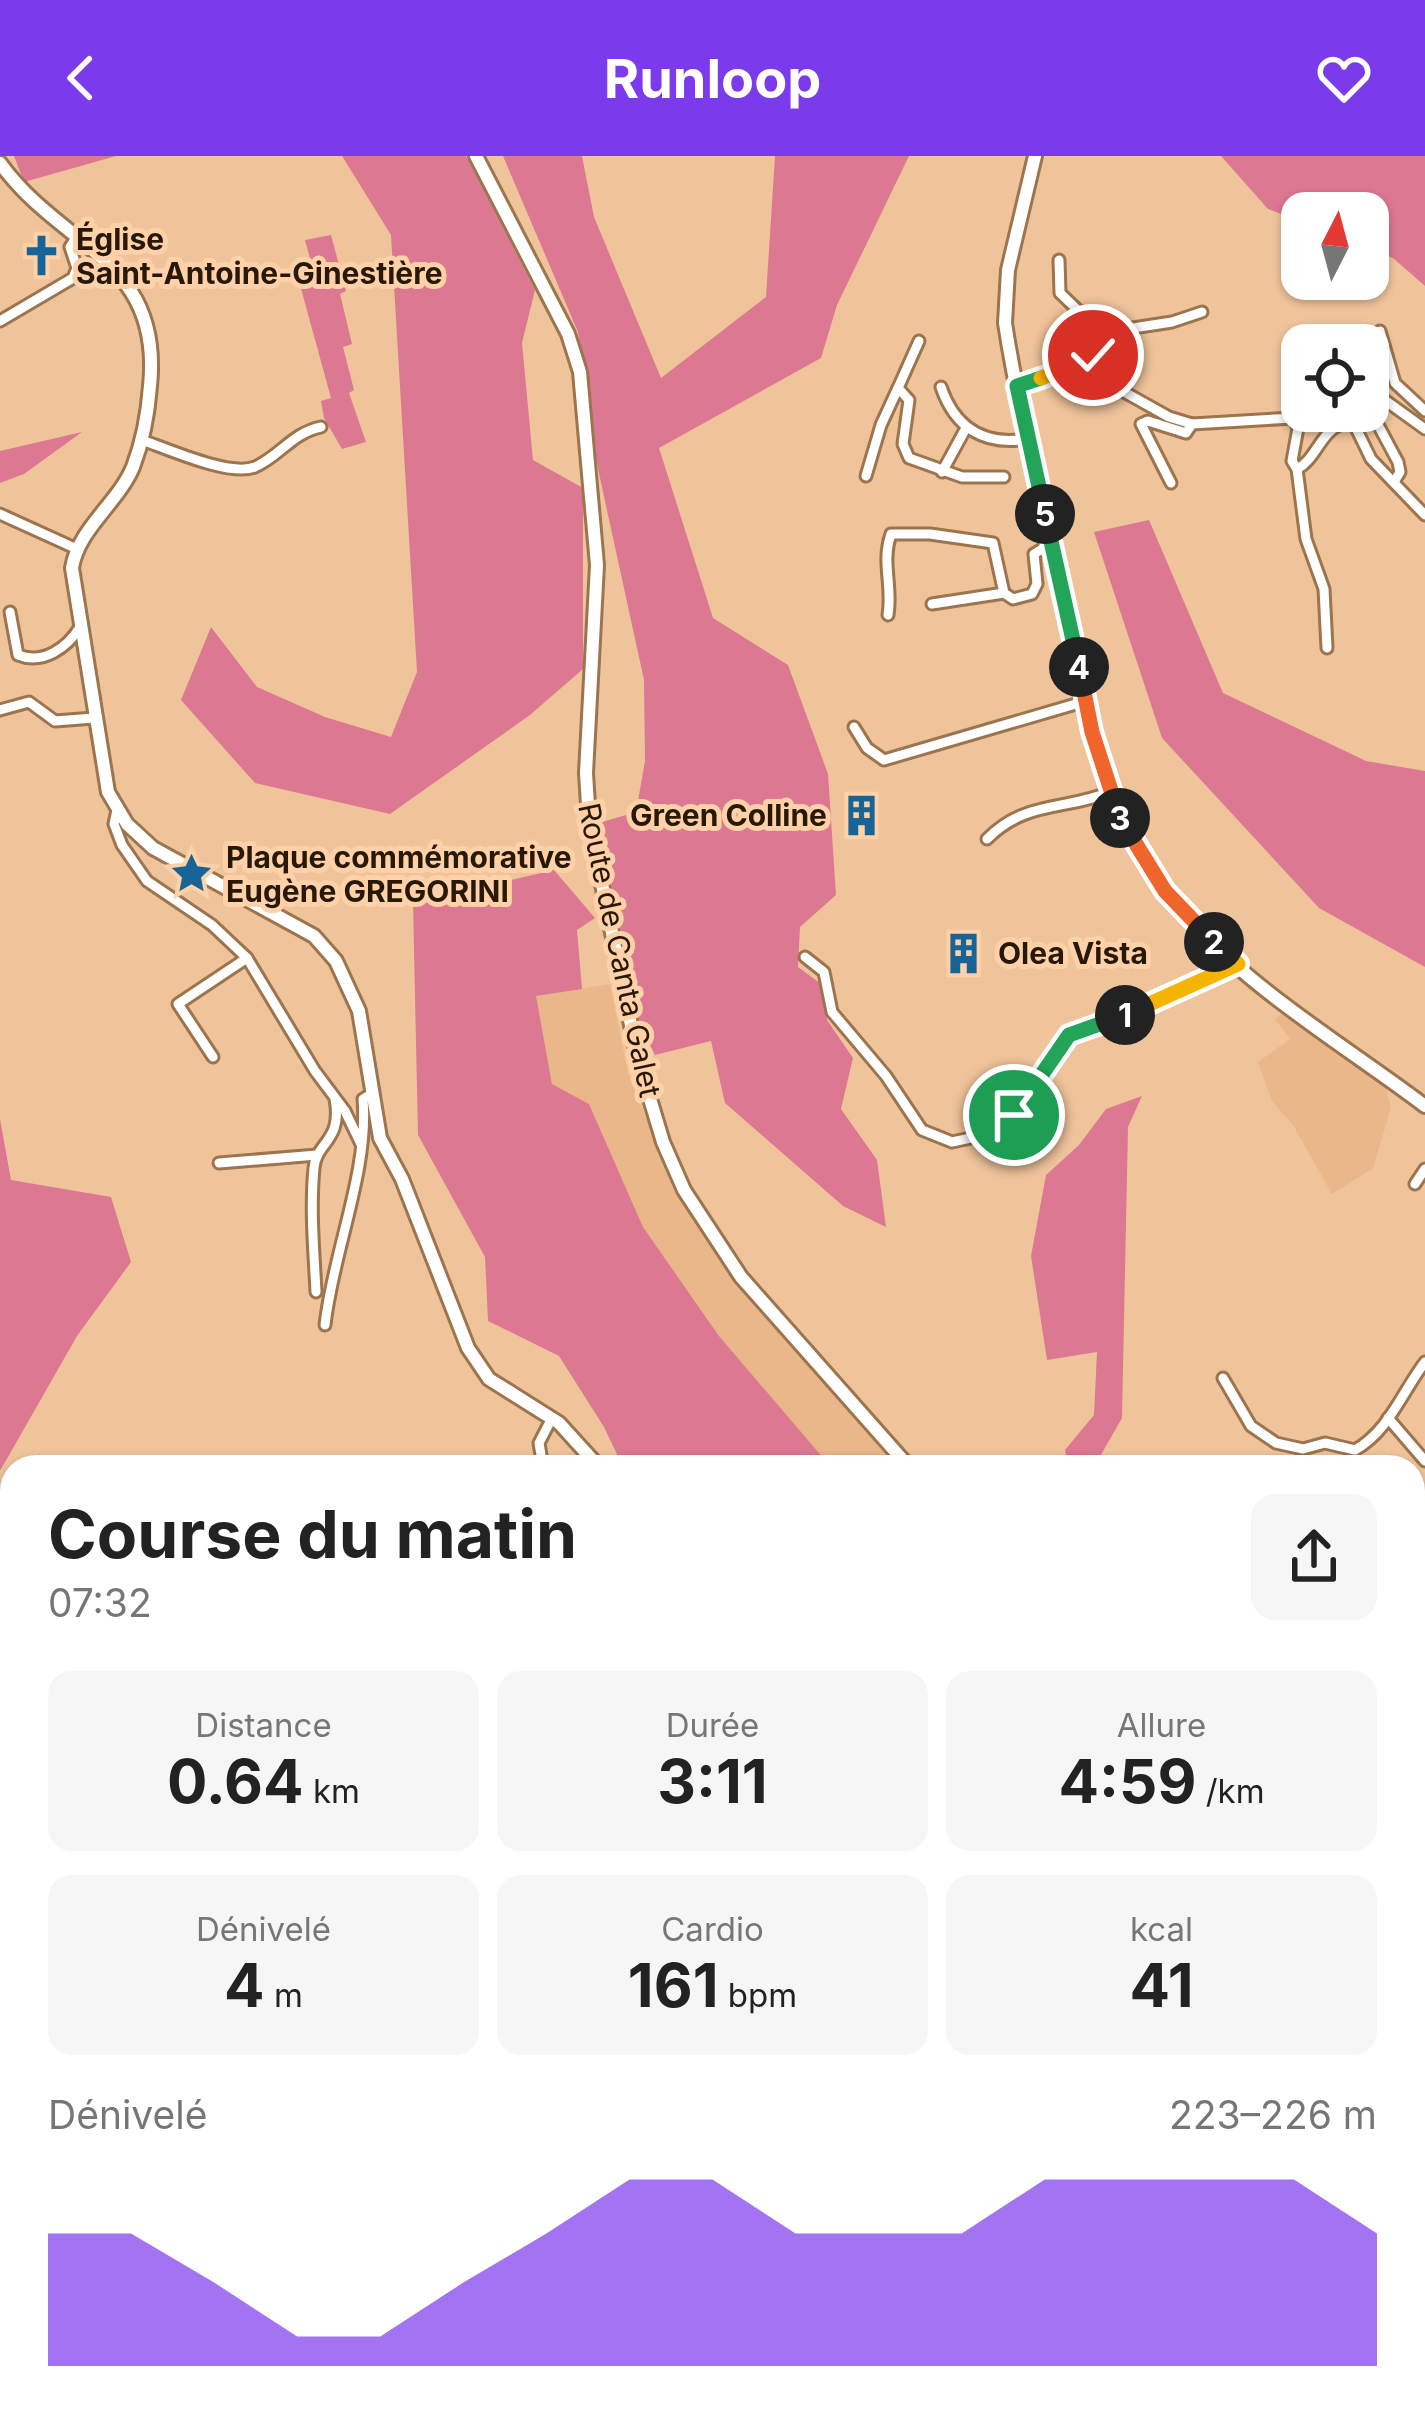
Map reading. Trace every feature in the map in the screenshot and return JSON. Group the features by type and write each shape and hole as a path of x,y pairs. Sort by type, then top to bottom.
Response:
{"street":[{"name":"Route de Canta Galet","path":"476,156 568,334 580,372 597,565 586,799 638,1059 663,1142 684,1190 741,1277 898,1455"},
{"path":"1035,156 1004,292 1005,323 1085,701 1110,792 1131,842 1165,891 1238,964 1298,1018 1425,1106"},
{"path":"0,163 20,188 128,283 146,317 152,358 142,440 126,481 77,550 72,568 103,775 117,810 153,848 326,947 354,995 380,1138 402,1179 468,1348 489,1379 552,1418 587,1455"},
{"path":"0,321 73,278 77,268 70,247 76,238"},
{"path":"1059,260 1060,293 1065,301 1107,332 1172,322 1202,312"},
{"path":"1083,369 1107,332"},
{"path":"866,476 881,425 919,341"},
{"path":"1389,364 1394,383 1425,410"},
{"path":"1017,386 1066,369 1083,369 1169,417 1192,424 1294,418 1298,428 1292,461 1298,469 1306,539 1324,589 1327,648"},
{"path":"941,386 948,407 966,428 985,439 1027,440"},
{"path":"898,388 909,400 903,444 909,458 962,478 1004,477"},
{"path":"1389,403 1425,429"},
{"path":"1171,483 1142,424 1148,421 1186,433 1192,424"},
{"path":"1298,469 1328,432 1347,422 1355,426 1371,459 1425,515"},
{"path":"142,440 244,469 258,465 296,435 321,428"},
{"path":"942,472 966,428"},
{"path":"1382,432 1398,462 1400,472 1394,482"},
{"path":"0,514 77,550"},
{"path":"887,615 890,599 884,553 891,534 993,543 1004,593"},
{"path":"932,604 1004,593 1013,599 1032,594 1037,584 1034,554 1052,543"},
{"path":"10,613 18,655 28,659 65,648 80,627"},
{"path":"854,728 867,748 884,760 1085,701"},
{"path":"0,710 29,702 55,721 94,718"},
{"path":"987,839 1025,812 1079,803 1110,792"},
{"path":"117,810 114,824 139,872 212,925 247,958 361,1144"},
{"path":"805,957 824,972 832,1012 886,1076 922,1130 952,1142 1007,1126 1073,1031 1114,1020 1238,964"},
{"path":"213,1057 178,1004 247,958"},
{"path":"220,1163 317,1155 330,1142 337,1123 334,1094"},
{"path":"325,1325 365,1128 363,1099 371,1094"},
{"path":"316,1292 317,1155"},
{"path":"1415,1184 1425,1169"},
{"path":"1223,1378 1251,1426 1280,1445 1303,1449 1325,1443 1354,1450 1371,1441 1425,1362"},
{"path":"541,1455 539,1443 552,1418"},
{"path":"1388,1418 1420,1455"}],"shaded area":[{"path":"14,156 116,156 24,182"},
{"path":"342,156 466,156 535,290 522,343 533,460 583,488 583,669 530,715 390,814 255,783 181,700 211,627 257,687 325,717 391,737 417,672 391,235"},
{"path":"503,156 582,156 594,217 661,378 766,297 775,156 909,156 837,305 821,358 659,448 713,618 788,665 828,774 836,895 800,927 798,967 824,986 827,1020 853,1058 841,1109 877,1160 886,1227 843,1206 725,1103 711,1041 655,1055 640,1025 599,823 636,812 645,761 644,680 598,469 578,332"},
{"path":"1221,156 1425,156 1425,286 1389,256 1389,192 1281,192 1281,214 1268,209"},
{"path":"331,235 346,291 340,294 352,344 343,347 354,390 349,393 366,442 342,449 324,418 321,401 331,398 297,274 312,266 305,240"},
{"path":"82,432 24,474 0,483 0,451"},
{"path":"1149,520 1223,693 1366,761 1425,771 1425,967 1319,908 1162,738 1094,532"},
{"path":"554,870 595,918 577,930 582,989 536,996 552,1084 589,1104 643,1227 719,1336 821,1455 617,1455 559,1356 488,1321 485,1257 418,1135 413,903"},
{"path":"610,984 628,1073 675,1190 725,1268 886,1455 821,1455 719,1336 643,1227 589,1104 552,1084 536,996"},
{"path":"1281,1014 1385,1084 1391,1108 1373,1168 1332,1194 1293,1125 1272,1101 1258,1062 1290,1039 1275,1019"},
{"path":"1142,1096 1128,1127 1122,1418 1101,1455 1066,1455 1094,1415 1097,1352 1047,1360 1031,1256 1046,1175 1079,1145 1106,1109"},
{"path":"0,1119 11,1180 111,1197 131,1262 77,1336 9,1455 0,1455"}],"place":[{"name":"Église Saint-Antoine-Ginestière","path":"42,256"},
{"name":"Green Colline","path":"861,815"},
{"name":"Plaque commémorative Eugène GREGORINI","path":"192,874"},
{"name":"Olea Vista","path":"964,953"}],"route":[{"path":"1014,1115 1073,1031 1114,1020 1238,964 1174,903 1146,866 1121,820 1092,732 1017,386 1066,369 1083,369 1093,355"}]}
